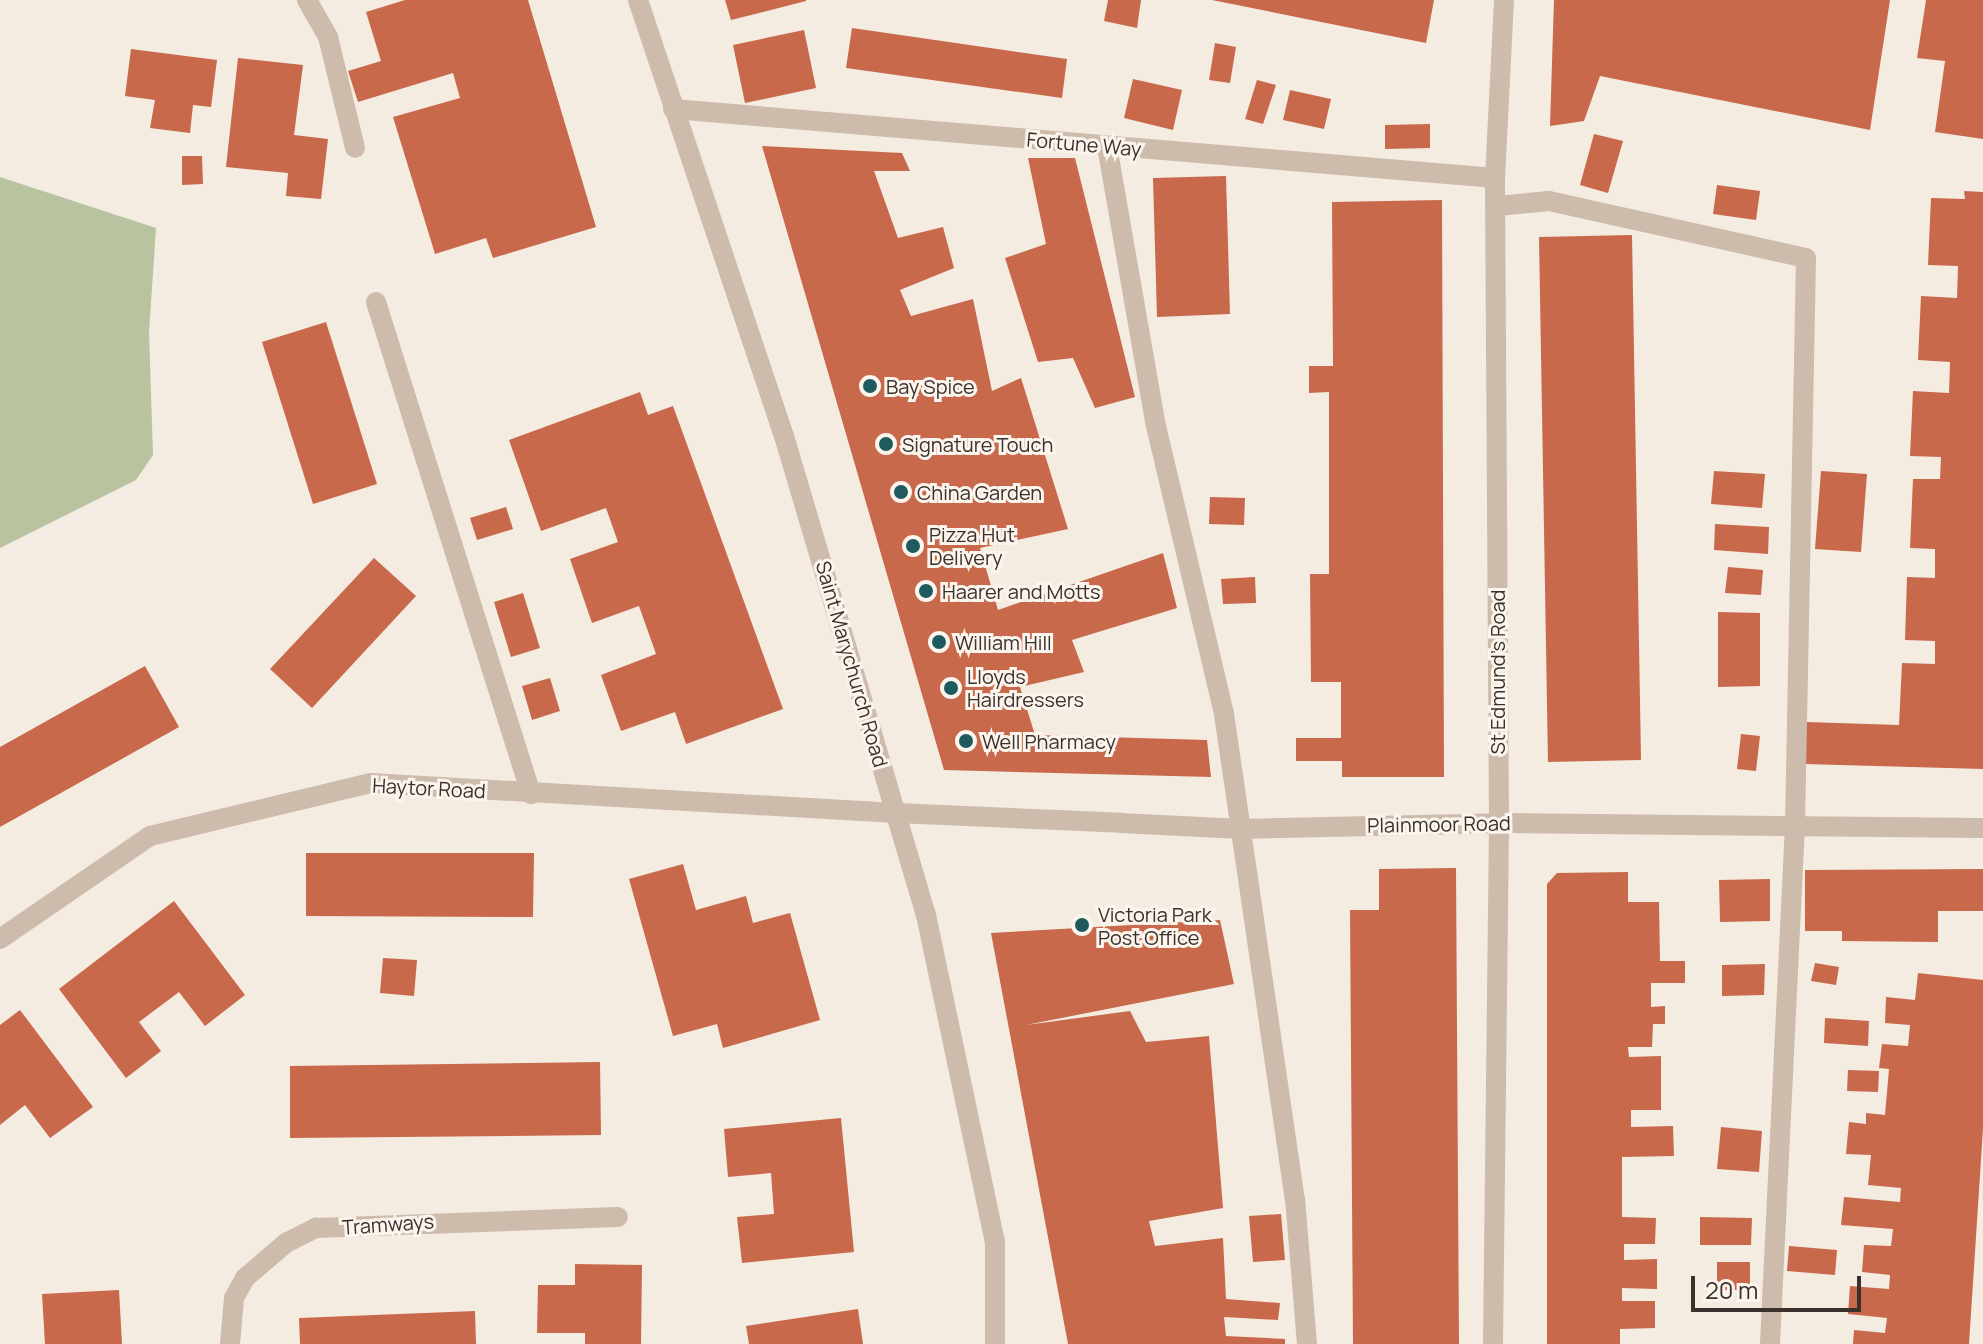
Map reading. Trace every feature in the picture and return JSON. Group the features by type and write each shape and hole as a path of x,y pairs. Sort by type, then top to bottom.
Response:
{"street":[{"path":"307,0 328,37 355,148"},
{"name":"Saint Marychurch Road","path":"638,0 784,436 926,915 995,1242 995,1344"},
{"name":"St Edmund's Road","path":"1493,1344 1499,823 1495,178 1504,0"},
{"name":"Fortune Way","path":"673,109 1495,178"},
{"path":"1107,146 1156,426 1224,714 1295,1198 1307,1344"},
{"path":"1497,206 1549,201 1806,258 1795,825 1770,1344"},
{"path":"376,302 531,794"},
{"name":"Haytor Road","path":"0,939 150,836 371,783 896,813"},
{"name":"Plainmoor Road","path":"896,813 1242,829 1499,823 1983,828"},
{"name":"Tramways","path":"230,1344 234,1298 245,1278 286,1243 316,1228 618,1217"}],"green space":[{"path":"0,177 156,228 149,333 153,455 136,480 0,548"}],"building":[{"path":"405,0 528,0 596,227 493,258 486,238 435,254 393,117 460,98 453,73 358,102 348,71 381,61 366,12"},
{"path":"725,0 806,0 806,1 731,20"},
{"path":"1108,0 1141,0 1137,28 1104,21"},
{"path":"1212,0 1434,0 1426,43"},
{"path":"1554,0 1890,0 1870,130 1600,76 1584,121 1550,126"},
{"path":"1926,0 1983,0 1983,139 1935,132 1945,61 1917,58"},
{"path":"852,28 1067,59 1062,98 846,68"},
{"path":"804,30 816,88 745,103 733,45"},
{"path":"1215,43 1236,47 1230,83 1209,80"},
{"path":"131,49 217,60 211,107 193,105 190,133 150,128 155,100 125,96"},
{"path":"238,58 303,65 294,135 328,139 321,199 286,196 288,173 226,167"},
{"path":"1133,79 1182,90 1173,130 1124,118"},
{"path":"1257,80 1276,85 1263,124 1245,119"},
{"path":"1290,90 1331,99 1324,129 1283,120"},
{"path":"1430,124 1430,148 1385,149 1385,125"},
{"path":"1594,134 1623,141 1608,193 1580,185"},
{"path":"762,146 902,153 910,171 874,171 898,238 943,227 954,268 900,290 911,316 973,299 992,391 1021,378 1068,529 980,548 998,610 1163,553 1177,608 1072,640 1084,672 1020,687 1035,735 1207,740 1211,777 944,770"},
{"path":"182,156 202,156 203,184 182,185"},
{"path":"1028,158 1075,158 1135,397 1095,408 1073,358 1038,362 1005,258 1046,244"},
{"path":"1226,176 1230,314 1157,317 1153,178"},
{"path":"1717,185 1760,191 1756,220 1713,214"},
{"path":"1964,191 1983,192 1983,769 1805,764 1806,722 1899,725 1902,663 1935,664 1935,641 1905,640 1907,577 1935,578 1935,549 1910,548 1913,479 1940,479 1941,457 1910,456 1913,391 1949,393 1950,362 1918,360 1921,296 1957,298 1958,266 1928,265 1931,198 1965,199"},
{"path":"1442,200 1444,777 1342,777 1342,761 1296,761 1296,738 1341,738 1341,682 1311,682 1310,574 1329,574 1329,392 1309,393 1309,366 1333,366 1332,202"},
{"path":"1632,235 1641,760 1548,762 1539,237"},
{"path":"326,322 377,484 313,504 262,342"},
{"path":"640,392 648,415 673,406 783,709 686,744 675,712 621,731 601,675 656,654 639,606 592,623 570,559 618,542 606,508 541,531 509,440"},
{"path":"1714,471 1765,474 1762,508 1711,504"},
{"path":"1821,471 1867,474 1861,552 1815,549"},
{"path":"1210,497 1245,498 1244,525 1209,524"},
{"path":"506,507 513,529 477,540 470,518"},
{"path":"1715,524 1769,527 1768,554 1714,550"},
{"path":"374,558 416,596 312,708 270,669"},
{"path":"1728,567 1763,570 1761,595 1725,593"},
{"path":"1255,577 1256,603 1223,604 1221,579"},
{"path":"523,593 540,648 511,657 494,602"},
{"path":"1718,612 1760,613 1760,686 1718,687"},
{"path":"145,666 179,727 0,827 0,747"},
{"path":"550,678 560,711 532,720 522,686"},
{"path":"1741,734 1760,736 1756,771 1737,769"},
{"path":"306,853 534,853 533,917 306,916"},
{"path":"683,864 696,910 746,896 753,923 790,913 820,1020 723,1048 717,1024 673,1036 629,879"},
{"path":"1456,868 1459,1344 1353,1344 1350,910 1379,910 1379,869"},
{"path":"1983,869 1983,911 1938,911 1938,942 1842,941 1842,931 1805,931 1805,870"},
{"path":"1628,872 1628,902 1659,902 1660,961 1685,961 1685,983 1651,983 1651,1007 1665,1006 1665,1024 1653,1024 1652,1047 1628,1047 1629,1057 1661,1056 1661,1110 1631,1110 1631,1127 1673,1126 1674,1156 1622,1157 1622,1217 1656,1218 1655,1244 1624,1244 1624,1260 1657,1259 1657,1289 1622,1288 1622,1301 1655,1301 1655,1328 1620,1329 1620,1344 1547,1344 1547,884 1557,873"},
{"path":"1770,879 1770,921 1720,922 1719,880"},
{"path":"174,901 245,995 205,1026 179,992 139,1022 161,1051 126,1078 59,989"},
{"path":"1220,920 1234,984 1026,1025 1130,1011 1146,1042 1209,1036 1223,1208 1149,1221 1155,1246 1223,1238 1226,1299 1280,1303 1278,1320 1224,1317 1226,1336 1285,1339 1285,1344 1068,1344 991,933"},
{"path":"383,958 417,960 414,996 380,993"},
{"path":"1815,963 1839,967 1836,985 1811,981"},
{"path":"1765,964 1764,995 1722,996 1722,965"},
{"path":"1918,973 1983,980 1983,1129 1969,1344 1853,1344 1854,1330 1885,1333 1887,1318 1848,1314 1850,1286 1889,1289 1890,1275 1862,1272 1864,1245 1891,1246 1893,1229 1841,1225 1844,1197 1900,1202 1901,1188 1868,1185 1871,1155 1846,1154 1849,1122 1866,1124 1866,1113 1885,1115 1889,1069 1879,1068 1882,1044 1908,1046 1910,1025 1885,1023 1886,997 1915,1000"},
{"path":"20,1010 93,1107 50,1138 25,1105 0,1125 0,1025"},
{"path":"1825,1018 1869,1021 1868,1046 1824,1043"},
{"path":"600,1062 601,1135 290,1138 290,1066"},
{"path":"1848,1070 1879,1071 1878,1092 1847,1091"},
{"path":"841,1118 854,1252 742,1263 737,1217 774,1214 771,1173 728,1177 724,1129"},
{"path":"1721,1127 1762,1131 1759,1172 1717,1169"},
{"path":"1281,1214 1285,1260 1253,1262 1249,1216"},
{"path":"1700,1217 1752,1218 1751,1245 1700,1245"},
{"path":"1789,1246 1837,1250 1835,1275 1787,1271"},
{"path":"1717,1262 1750,1262 1750,1290 1717,1290"},
{"path":"575,1264 642,1265 641,1344 585,1344 585,1333 537,1333 538,1285 575,1285"},
{"path":"119,1290 122,1344 45,1344 42,1294"},
{"path":"858,1309 863,1344 749,1344 746,1326"},
{"path":"475,1311 476,1344 300,1344 299,1318"}],"place":[{"name":"Bay Spice","path":"870,386"},
{"name":"Signature Touch","path":"886,444"},
{"name":"China Garden","path":"901,492"},
{"name":"Pizza Hut Delivery","path":"913,546"},
{"name":"Haarer and Motts","path":"926,591"},
{"name":"William Hill","path":"939,642"},
{"name":"Lloyds Hairdressers","path":"951,688"},
{"name":"Well Pharmacy","path":"966,741"},
{"name":"Victoria Park Post Office","path":"1082,925"}]}
